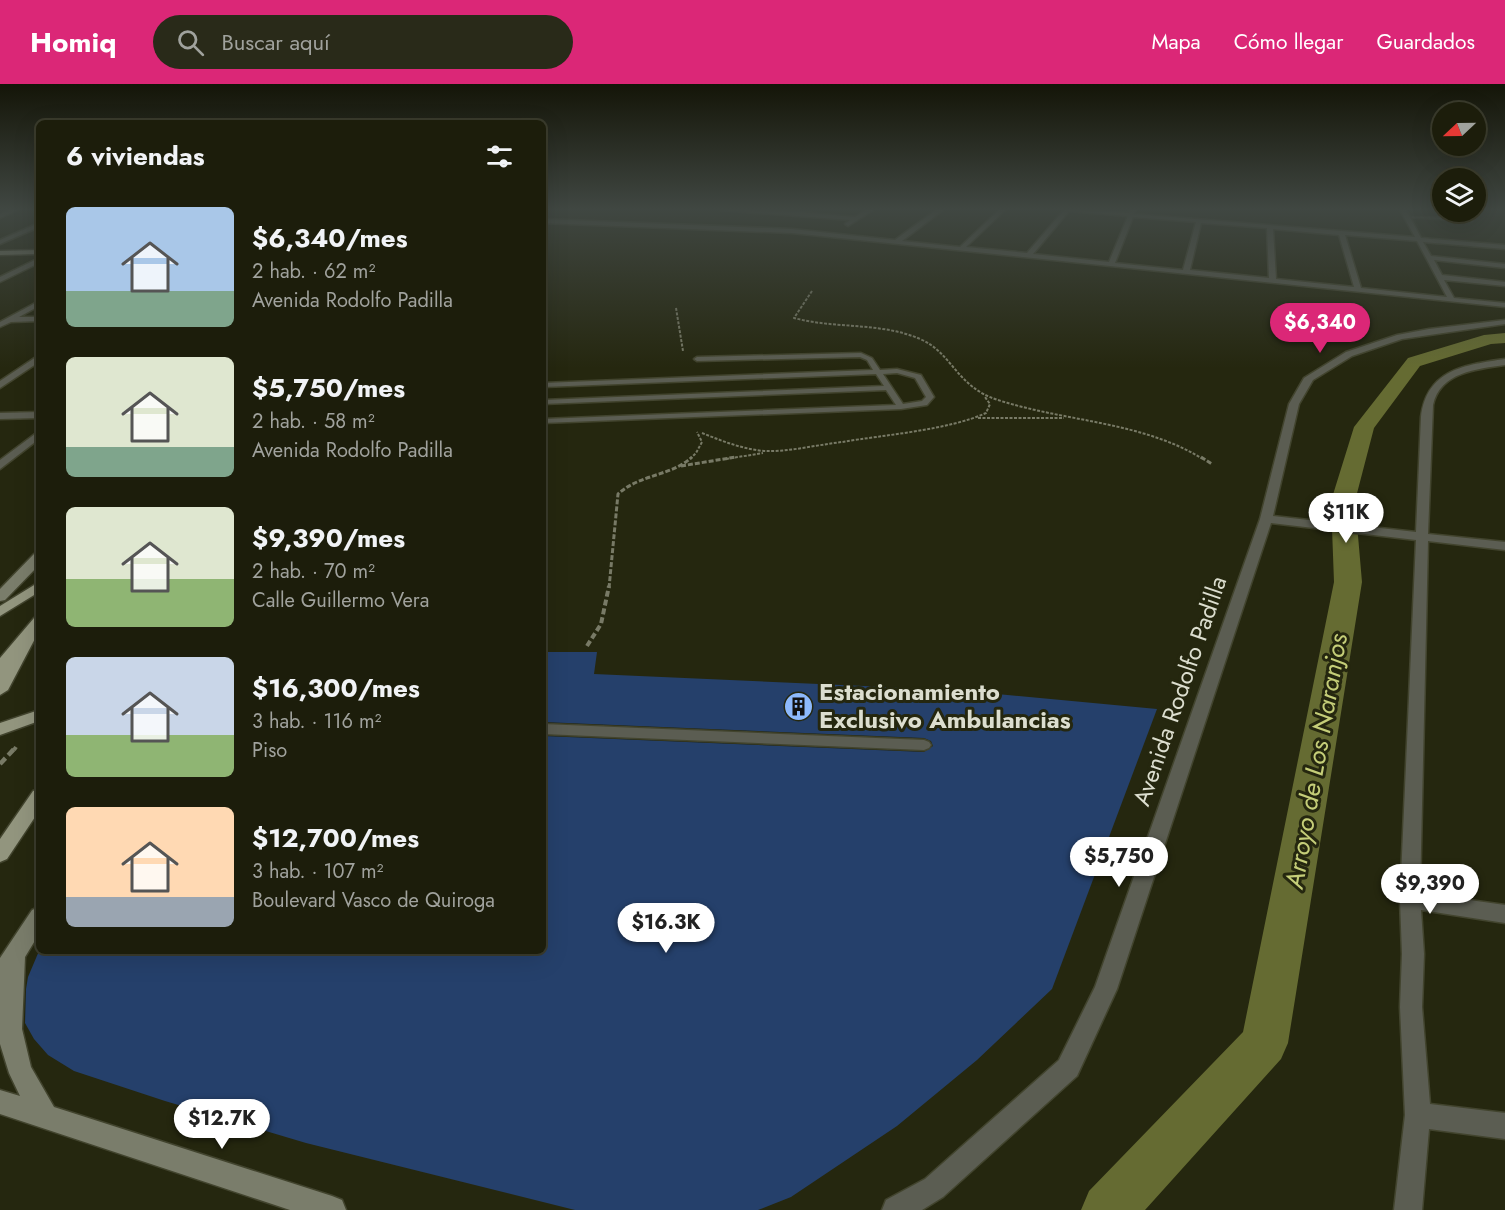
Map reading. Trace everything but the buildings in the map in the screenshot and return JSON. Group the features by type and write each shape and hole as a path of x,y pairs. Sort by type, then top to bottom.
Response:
{"main road":[{"path":"0,612 36,588"},
{"path":"0,668 35,625"},
{"path":"0,690 35,625"},
{"path":"0,729 36,716"},
{"path":"0,830 32,813"},
{"path":"0,854 32,813"}],"street":[{"path":"0,280 28,263"},
{"path":"1098,263 1505,305"},
{"path":"1186,272 1188,263"},
{"path":"1272,263 1273,281"},
{"path":"1350,263 1358,290"},
{"path":"1432,263 1452,300"},
{"path":"1472,263 1505,266"},
{"path":"1440,277 1505,284"},
{"path":"0,325 4,320 36,304"},
{"path":"4,320 36,319"},
{"name":"Avenida Rodolfo Padilla","path":"896,1210 934,1188 1068,1068 1106,989 1266,519 1294,404 1309,378 1349,354 1400,337 1429,331 1505,322"},
{"path":"0,385 36,360"},
{"path":"1408,1210 1418,1115 1411,1007 1413,954 1410,900 1425,447 1429,400 1436,384 1450,375 1505,362"},
{"path":"0,416 36,415"},
{"path":"0,466 36,436"},
{"path":"1266,519 1505,546"},
{"path":"0,597 6,586 36,560"},
{"path":"1410,900 1505,914"},
{"path":"0,977 36,921"},
{"path":"14,954 9,1010 12,1041 20,1071 46,1117"},
{"path":"0,1102 99,1132 332,1210"},
{"path":"1418,1115 1505,1126"}],"lane":[{"path":"697,359 861,354 870,359 901,407"},
{"path":"546,385 875,370 904,372 918,377 930,397 915,405 901,407 546,422"},
{"path":"546,402 889,388"},
{"path":"546,729 924,745"}],"path":[{"path":"813,291 794,318 903,334 922,339 932,345 974,390 984,395 1018,406 1175,441 1212,464"},
{"path":"973,419 987,413 990,404 984,395"},
{"path":"672,468 900,434 973,419 1015,417 1080,419"},
{"path":"587,646 601,624 608,593 618,494 627,484 672,468 699,453 702,442 696,430 741,448 769,452"}],"waterway":[{"name":"Arroyo de Los Naranjos","path":"1108,1210 1264,1043 1348,582 1343,501 1364,427 1414,362 1490,339 1505,338"}],"place":[{"name":"Estacionamiento Exclusivo Ambulancias","path":"798,706"}]}
